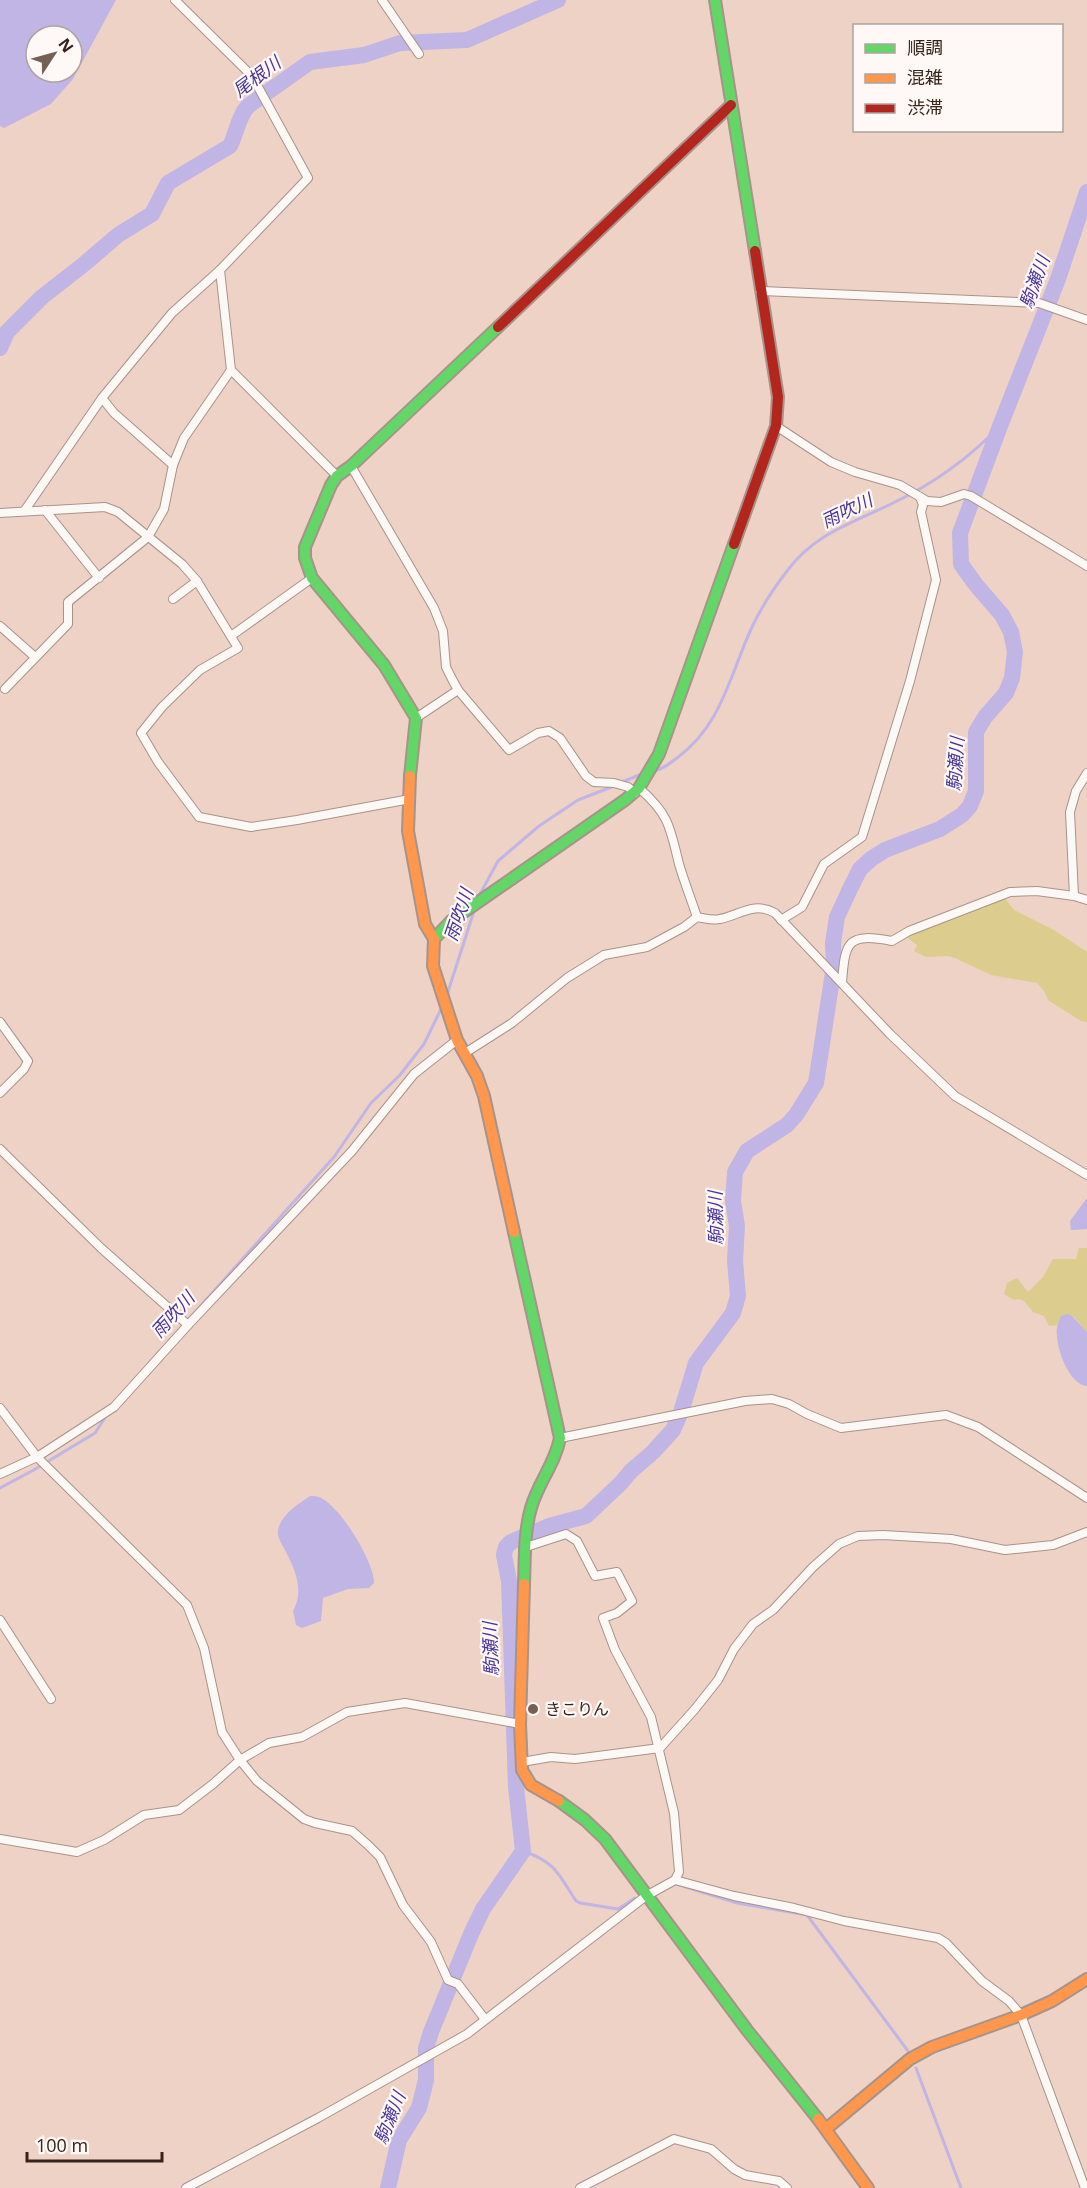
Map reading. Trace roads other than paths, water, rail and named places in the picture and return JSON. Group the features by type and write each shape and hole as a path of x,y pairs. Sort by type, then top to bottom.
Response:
{"street":[{"path":"25,510 102,398 172,313 220,270 308,178 252,76 175,0"},
{"path":"382,0 419,54"},
{"path":"434,939 452,921 636,788 653,767 776,426 777,397 715,0"},
{"path":"731,105 351,466 337,476 331,484 305,547 304,558 312,578 384,665 416,718 411,760 408,831 418,891 426,924 434,939 433,966 447,1014 457,1040 477,1076 487,1106 560,1438 554,1461 531,1506 526,1530 520,1724 525,1776 531,1785 563,1803 605,1839 868,2188"},
{"path":"220,270 231,370 337,476"},
{"path":"760,291 1039,303 1087,320"},
{"path":"5,689 68,624 68,602 148,537 164,509 173,465 184,438 231,370"},
{"path":"102,398 114,413 173,465"},
{"path":"776,426 831,462 855,472 900,485 927,501 940,502 964,494 981,500 1087,567"},
{"path":"351,466 434,608 443,631 446,667 458,690 509,750 538,733 549,731 560,738 586,776 594,782 614,783 636,788 657,806 672,829 680,865 697,916"},
{"path":"781,920 802,908 824,864 862,837 910,681 936,580 916,494"},
{"path":"0,513 105,507 118,512 182,564 197,581 238,648 200,670 162,707 141,733 158,762 199,817 252,827 410,799"},
{"path":"45,510 99,578"},
{"path":"231,636 312,578"},
{"path":"173,599 197,581"},
{"path":"0,626 34,657"},
{"path":"416,718 458,690"},
{"path":"1074,896 1070,812 1076,791 1087,773"},
{"path":"840,981 846,950 856,940 870,937 892,941 909,931 1010,891 1037,891 1087,900"},
{"path":"697,916 718,920 752,909 766,908 781,920 890,1034 955,1096 1087,1175"},
{"path":"465,1053 512,1023 567,978 604,955 647,947 684,927 697,916"},
{"path":"0,1022 28,1061 24,1069 0,1093"},
{"path":"0,1474 37,1457 114,1407 188,1325 352,1152 414,1074 457,1040"},
{"path":"0,1149 101,1248 188,1325"},
{"path":"560,1438 684,1412 746,1401 772,1399 789,1404 834,1427 849,1428 946,1415 978,1426 1087,1498"},
{"path":"0,1408 37,1457 187,1605 204,1648 222,1732 240,1760 271,1794 304,1818 315,1823 352,1831 369,1845 380,1857 403,1905 431,1942 453,1982 484,2018"},
{"path":"522,1762 551,1757 575,1759 660,1748 696,1709 718,1680 735,1649 753,1624 772,1610 813,1567 839,1544 858,1536 883,1535 951,1539 1005,1550 1053,1545 1087,1532"},
{"path":"186,2188 318,2118 466,2034 646,1896 675,1880 679,1872 674,1813 660,1748 651,1717 615,1650 603,1618 617,1613 632,1601 617,1572 595,1576 577,1541 566,1534 526,1545"},
{"path":"0,1620 51,1699"},
{"path":"0,1839 77,1852 104,1840 144,1815 178,1810 240,1760 269,1743 302,1737 347,1712 405,1703 520,1724"},
{"path":"675,1880 844,1921 938,1938 946,1943 982,1981 1009,2001 1021,2015 1085,2188"},
{"path":"825,2129 909,2059 932,2047 1021,2015 1052,2001 1087,1979"},
{"path":"580,2188 674,2139 711,2150 745,2175 779,2181 787,2188"}],"waterway":[{"name":"尾根川","path":"0,348 7,332 42,297 118,235 152,214 168,183 230,146 248,106 310,62 364,55 400,43 467,40 558,0"},
{"name":"駒瀬川","path":"388,2188 399,2140 419,2108 426,2080 426,2048 431,2032 483,1909 523,1851 516,1787 509,1581 504,1555 506,1547 511,1542 549,1526 586,1516 673,1430 696,1363 733,1313 738,1296 735,1261 737,1226 733,1201 735,1172 747,1151 787,1125 816,1083 834,966 833,943 837,917 850,889 860,869 871,859 885,850 940,829 962,815 970,806 976,791 976,732 985,717 1006,693 1012,678 1015,652 1011,632 1002,615 961,564 960,533 1058,279 1087,192"},
{"name":"雨吹川","path":"654,771 663,768 677,758 705,730 724,697 760,611 777,584 798,558 822,538 908,496 937,478 964,459 1000,426"},
{"name":"雨吹川","path":"620,783 644,773"},
{"name":"雨吹川","path":"479,896 498,861 539,826 578,800 614,786"},
{"name":"雨吹川","path":"446,998 474,911"},
{"name":"雨吹川","path":"118,1398 334,1157 371,1103 400,1075 424,1044 442,1007"},
{"name":"雨吹川","path":"0,1488 95,1433 106,1416"},
{"path":"523,1851 549,1864 560,1876 576,1901 580,1903 618,1909 635,1898"},
{"path":"676,1884 737,1903 807,1915 908,2051"},
{"path":"916,2068 961,2188"}],"place":[{"name":"きこりん","path":"533,1709"}]}
